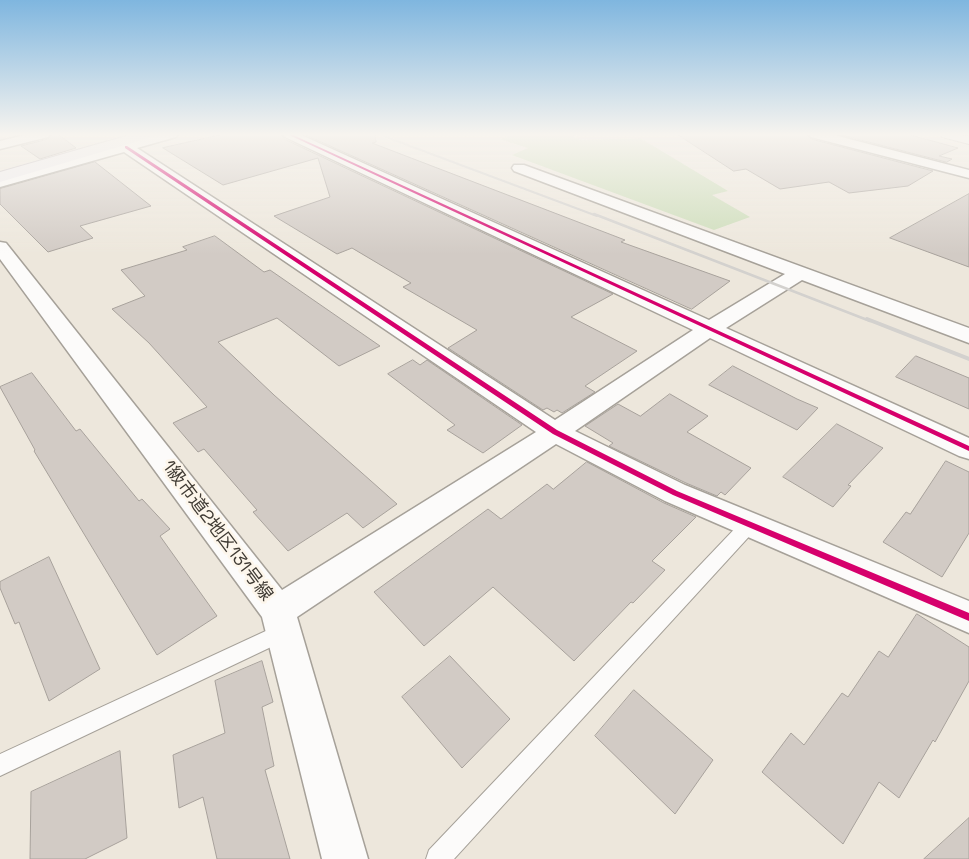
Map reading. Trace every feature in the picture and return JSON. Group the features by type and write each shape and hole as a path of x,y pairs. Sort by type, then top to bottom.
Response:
{"street":[{"path":"0,183 31,174"},
{"path":"167,174 555,432 675,493 969,617"},
{"path":"376,174 969,449"},
{"path":"535,174 969,336"},
{"name":"1級市道2地区131号線","path":"0,247 280,622 346,859"},
{"path":"280,622 709,328 800,273"}],"lane":[{"path":"438,859 749,525"},
{"path":"0,765 280,622"}],"green space":[{"path":"563,174 700,174 728,191 712,195 750,217 714,230"}],"building":[{"path":"52,174 110,174 151,206 80,226 93,238 48,252 0,204 0,189"},
{"path":"205,174 261,174 223,185"},
{"path":"323,174 358,174 613,294 571,317 637,351 585,386 595,392 562,413 557,410 554,412 547,408 543,410 448,348 477,330 403,287 411,283 352,248 337,254 274,216 330,197"},
{"path":"393,174 453,174 625,240 621,242 730,281 692,309"},
{"path":"755,174 928,174 908,186 849,193 829,182 780,189"},
{"path":"969,194 969,267 890,238"},
{"path":"215,236 264,272 270,270 380,346 339,366 277,318 218,342 274,395 397,504 363,528 347,513 288,551 253,512 257,510 204,449 198,452 173,423 207,407 149,343 112,309 145,296 121,270 187,250 183,247"},
{"path":"916,356 969,378 969,409 896,377"},
{"path":"413,360 420,365 427,360 522,425 483,453 447,430 455,425 388,374"},
{"path":"733,366 818,408 797,430 709,385"},
{"path":"32,373 76,431 80,429 139,501 142,499 170,529 160,536 217,616 157,655 34,451 0,387"},
{"path":"670,394 708,416 687,432 751,468 725,495 721,492 717,496 686,483 609,446 613,443 585,426 618,404 640,416"},
{"path":"837,424 883,448 848,485 851,486 833,507 783,477"},
{"path":"946,461 969,472 969,533 942,577 883,542 906,512 910,514"},
{"path":"587,462 664,503 696,517 652,561 665,570 574,661 493,587 424,646 374,592 488,509 501,519 547,484 553,489"},
{"path":"49,557 100,669 49,701 19,622 15,624 0,588 0,582"},
{"path":"917,614 969,647 969,681 935,742 933,740 899,798 879,782 843,844 762,772 791,733 804,745 842,693 848,697 879,651 888,657"},
{"path":"450,656 510,719 462,768 402,697"},
{"path":"262,661 273,702 262,707 274,766 265,770 290,859 217,859 203,797 179,808 173,755 225,733 215,681"},
{"path":"634,690 713,760 675,814 595,736"},
{"path":"120,751 127,838 85,859 30,859 31,792"},
{"path":"969,818 969,859 924,859"}],"railway":[{"path":"485,174 597,216"},
{"path":"594,214 870,321"},
{"path":"867,319 969,359"}],"cycle path":[{"path":"167,174 555,432 675,493 969,617"},
{"path":"376,174 969,449"}]}
